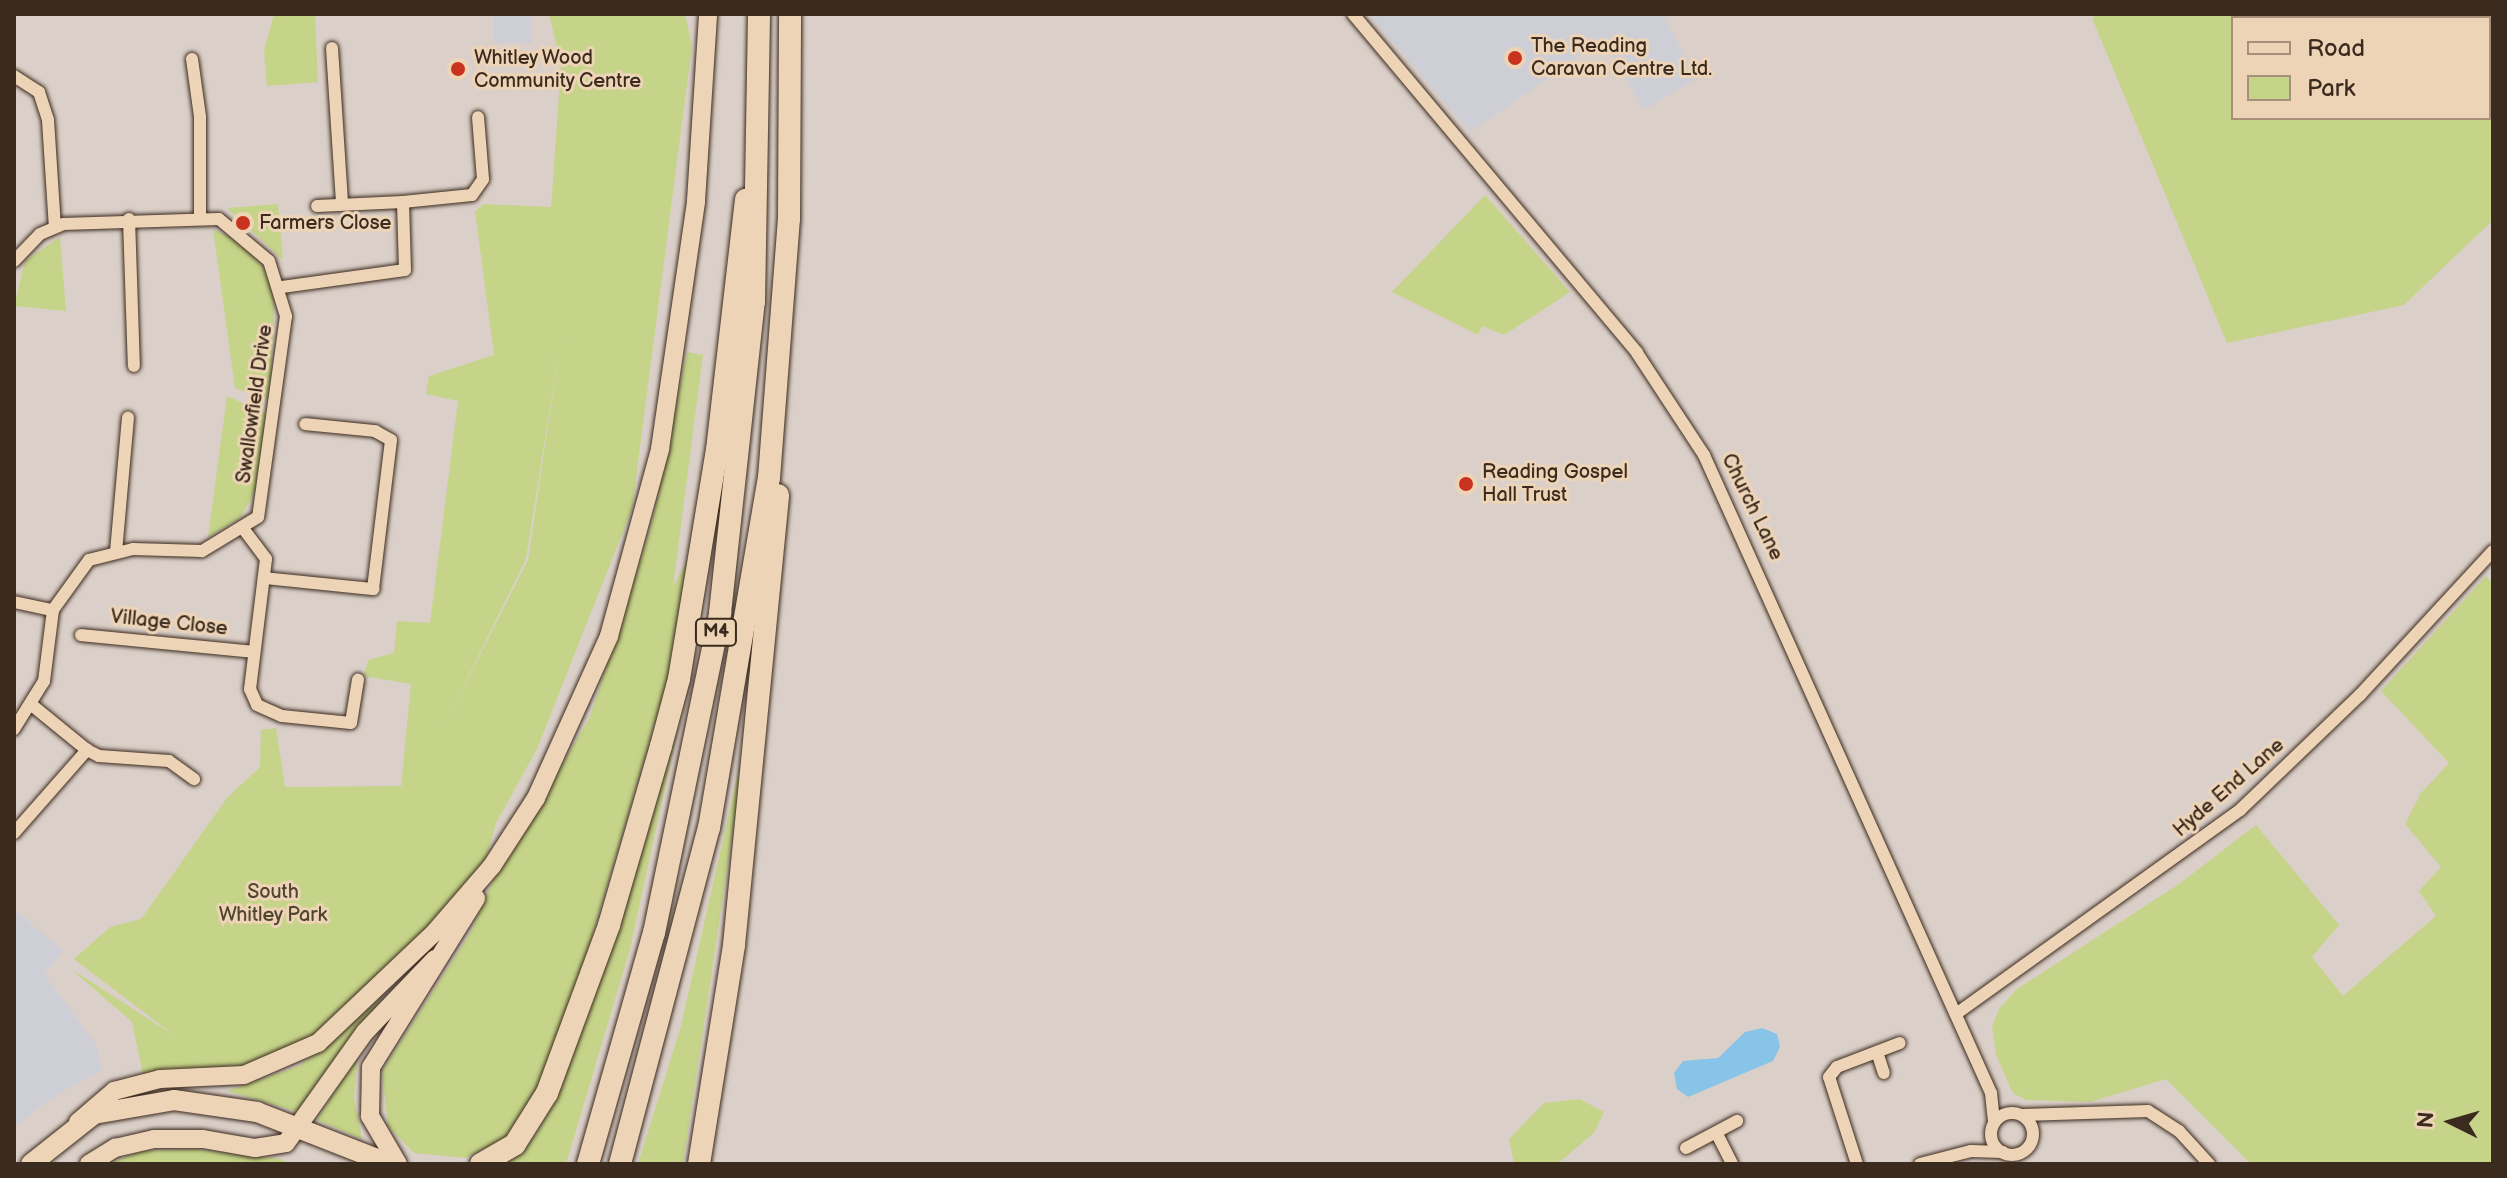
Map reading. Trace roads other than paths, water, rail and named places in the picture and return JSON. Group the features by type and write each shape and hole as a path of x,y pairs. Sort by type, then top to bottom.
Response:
{"highway":[{"name":"M4","path":"588,1164 654,933 720,613 749,375 760,87 759,14"},
{"name":"M4","path":"699,1164 760,726 778,535 778,394 789,219 790,14"},
{"name":"M4","path":"481,1164 515,1144 547,1093 609,925 679,679 717,450 760,87"},
{"name":"M4","path":"620,1164 709,828 751,598 778,394"},
{"path":"31,1164 77,1123 124,1106 174,1100 248,1110 390,1164"}],"main road":[{"path":"398,1164 370,1116 369,1078 377,1051 536,798 592,683 649,500 689,270 708,14"},
{"path":"77,1123 114,1091 160,1079 244,1075 305,1051 414,954 492,866"},
{"path":"89,1164 115,1148 166,1138 255,1148 282,1145 299,1128 348,1052 435,959"}],"street":[{"name":"Church Lane","path":"1353,14 1637,353 1704,455 1991,1093 1993,1128"},
{"path":"332,48 342,203"},
{"path":"192,59 200,117 200,216"},
{"path":"14,76 39,92 48,120 55,227 14,261"},
{"path":"317,206 472,195 483,179 478,117"},
{"path":"282,287 405,270 403,202"},
{"name":"Swallowfield Drive","path":"14,729 33,706 44,681 53,610 89,560 116,552 202,551 258,517 269,468 285,330 282,287 253,242 219,219 200,216 129,219 55,227"},
{"path":"129,219 134,366"},
{"path":"116,552 128,418"},
{"path":"264,578 373,589 391,440 375,431 305,424"},
{"path":"242,527 266,559 250,689 257,705 282,716 351,723 358,680"},
{"name":"Hyde End Lane","path":"1956,1014 2240,810 2360,695 2493,551"},
{"path":"14,602 53,610"},
{"name":"Village Close","path":"81,635 254,652"},
{"path":"33,706 87,750 99,756 169,761 194,779"},
{"path":"14,833 87,750"},
{"path":"1857,1164 1829,1077 1837,1067 1900,1043"},
{"path":"1877,1052 1884,1073"},
{"name":"Church Lane","path":"1991,1093 2018,1114 2033,1136"},
{"path":"1971,1151 1993,1128 2018,1114 2049,1117 2148,1111 2179,1131 2209,1164"},
{"path":"2012,1157 2049,1117"},
{"path":"1686,1148 1718,1136 1737,1121"},
{"path":"1993,1128 2012,1157"},
{"path":"1718,1136 1732,1164"},
{"path":"2030,1164 2033,1136"},
{"path":"1920,1164 1971,1151 2012,1157"}],"water":[{"path":"1762,1028 1777,1034 1780,1047 1773,1061 1688,1097 1677,1089 1674,1073 1683,1061 1718,1058 1745,1032"}],"place":[{"name":"The Reading Caravan Centre Ltd.","path":"1515,58"},
{"name":"Whitley Wood Community Centre","path":"458,69"},
{"name":"Farmers Close","path":"243,223"},
{"name":"Reading Gospel Hall Trust","path":"1466,484"}],"park label":[{"name":"South Whitley Park","path":"273,904"}]}
